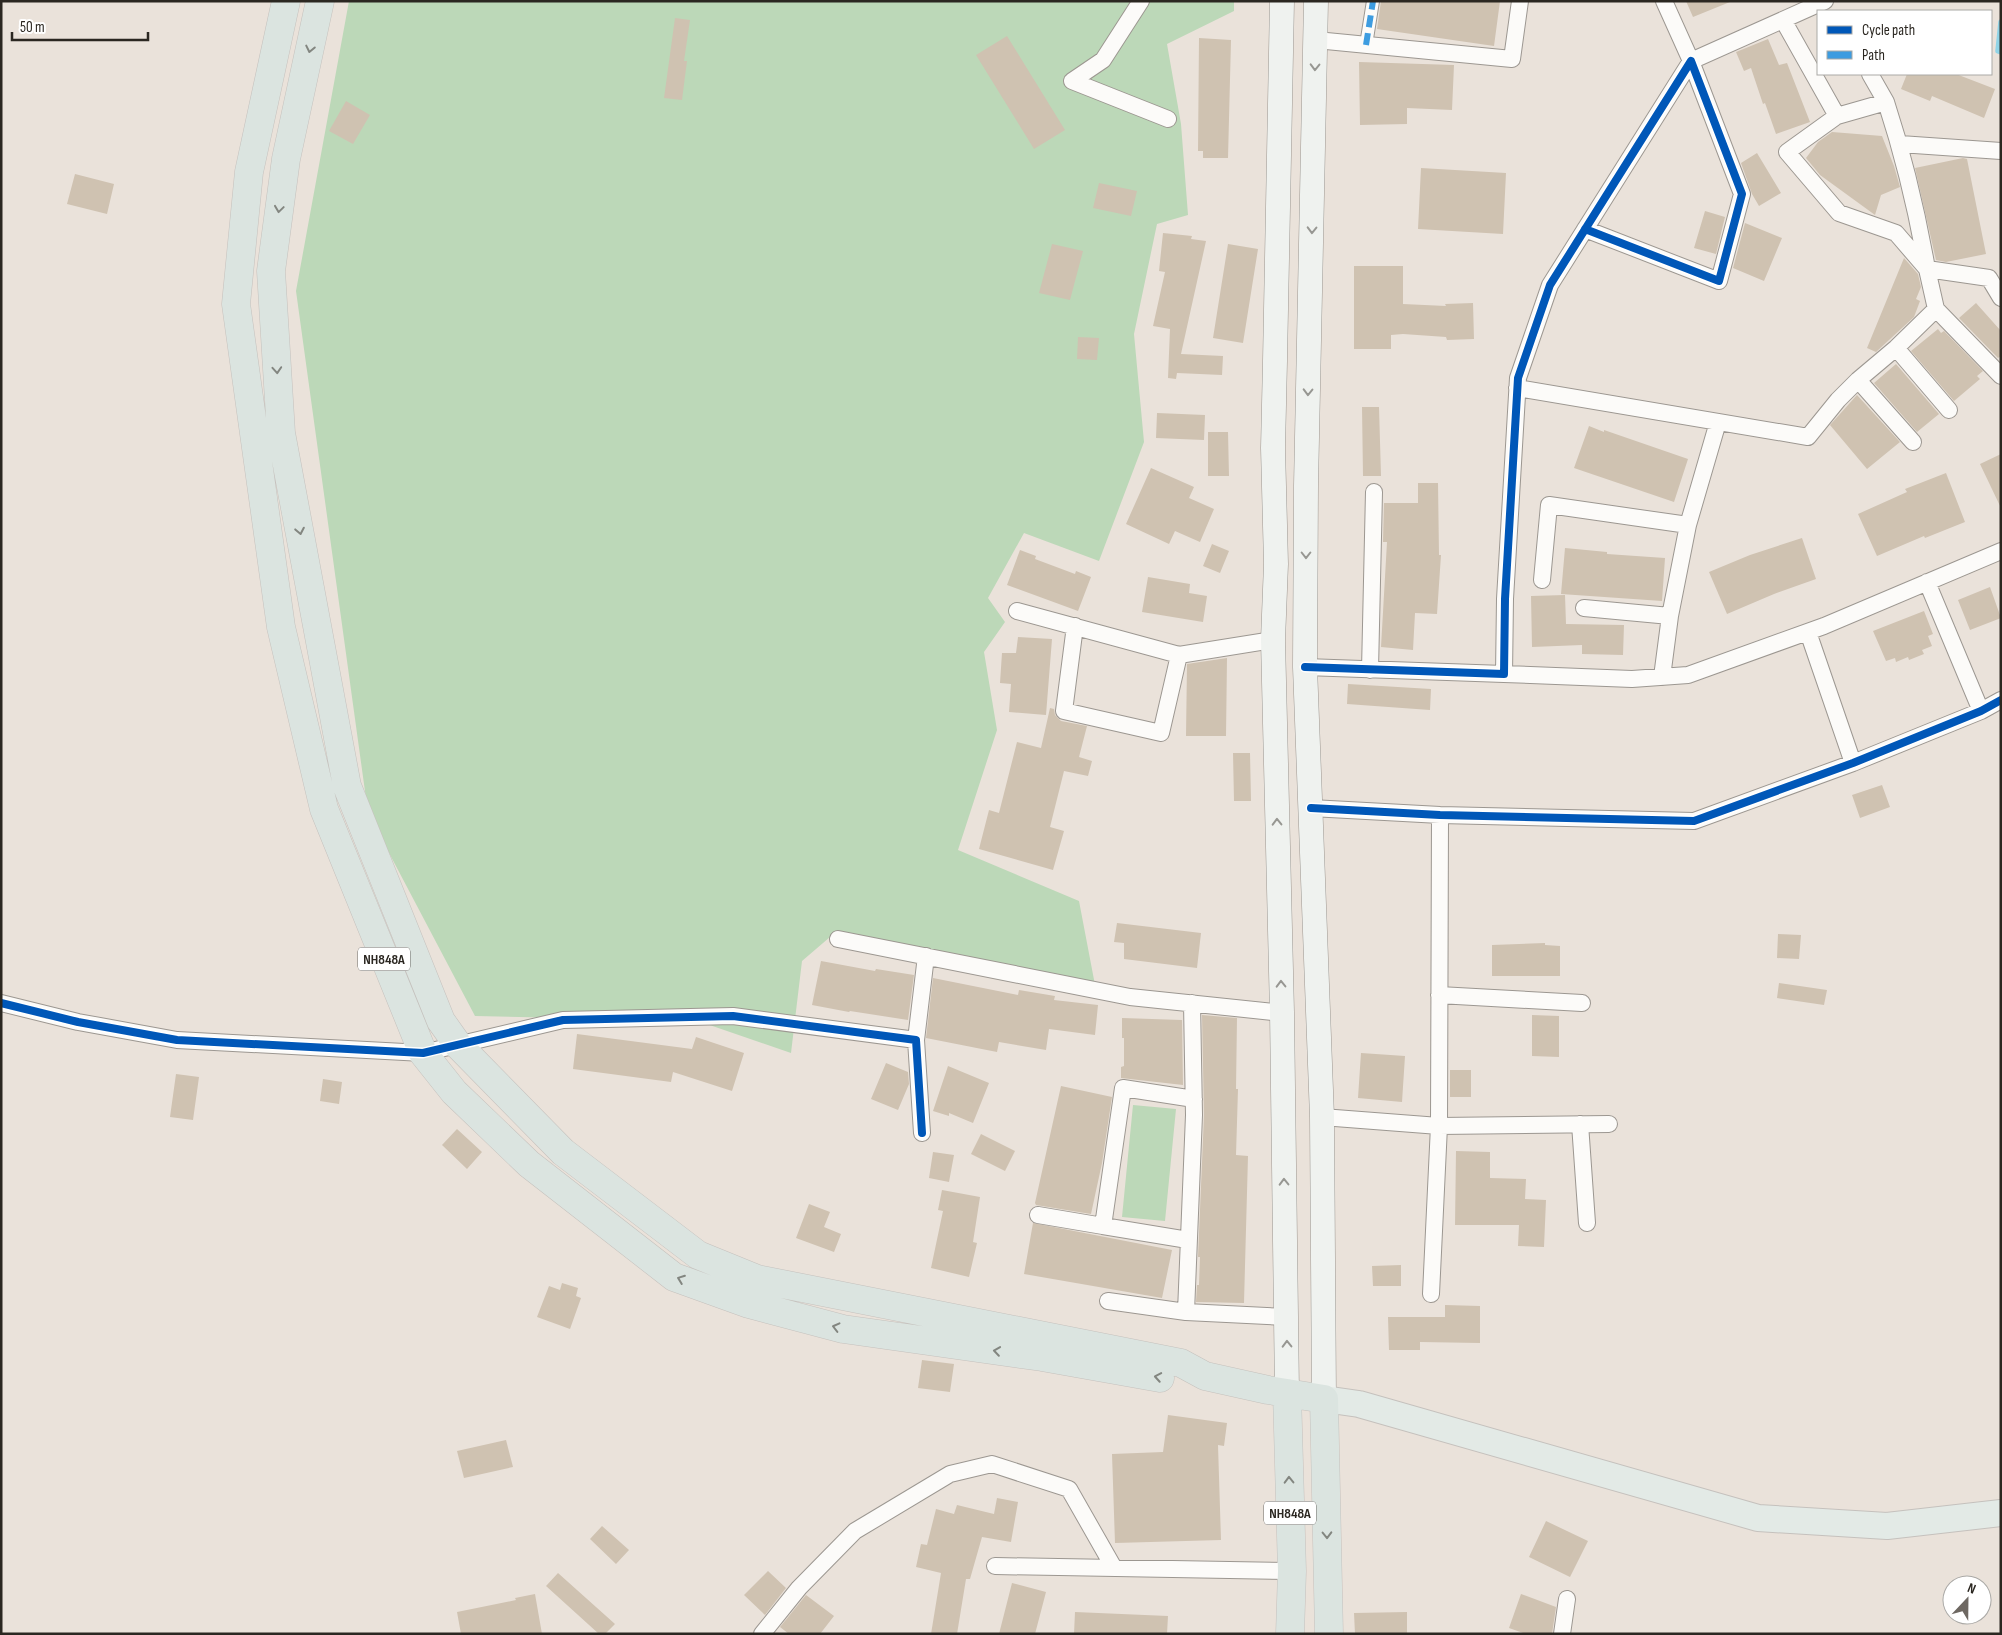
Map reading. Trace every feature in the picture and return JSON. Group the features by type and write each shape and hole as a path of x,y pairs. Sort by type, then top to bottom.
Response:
{"highway":[{"name":"NH848A","path":"286,1 249,172 236,304 281,627 324,809 423,1053 454,1092 530,1164 674,1277 749,1304 843,1329 1042,1357 1180,1381 1206,1376"},
{"name":"NH848A","path":"320,1 286,159 271,271 281,433 347,786 442,1021 458,1045 563,1152 698,1255 757,1279 1181,1363 1206,1376 1287,1393 1292,1571 1290,1634"},
{"path":"1287,1393 1324,1399"},
{"name":"NH848A","path":"1324,1399 1329,1634"}],"main road":[{"path":"1282,1 1280,187 1274,370 1276,564 1273,667 1282,1012 1287,1393"},
{"path":"1316,1 1306,476 1305,667 1322,1117 1324,1399 1359,1404 1758,1518 1887,1526 2001,1514"},
{"path":"1273,667 1305,667"}],"street":[{"path":"1141,1 1102,60 1072,80 1168,119"},
{"path":"1366,44 1373,1"},
{"path":"1316,40 1512,59 1520,1"},
{"path":"1585,228 1720,281 1742,194 1691,61 1664,1"},
{"path":"1504,674 1505,600 1518,378 1550,285 1691,61 1825,1"},
{"path":"1783,20 1837,116"},
{"path":"1871,75 1886,102 1900,144 1919,221 1936,309 2001,376"},
{"path":"1886,102 1837,116 1787,152 1839,213 1896,233 1927,269 1995,274 2001,298"},
{"path":"1900,144 2001,151"},
{"path":"1518,388 1808,437 1838,400 1936,309"},
{"path":"1896,348 1949,410"},
{"path":"1858,380 1912,442"},
{"path":"1662,676 1670,616 1688,525 1718,422"},
{"path":"1370,670 1374,492"},
{"path":"1542,580 1549,505 1688,525"},
{"path":"1305,667 1632,679 1688,675 1808,632 2001,551"},
{"path":"1927,582 1981,711"},
{"path":"1584,608 1670,616"},
{"path":"1017,611 1179,655 1273,640"},
{"path":"1075,626 1064,712 1160,733 1179,655"},
{"path":"1808,632 1853,763"},
{"path":"1311,808 1440,815 1694,821 1853,763 1981,711 2001,700"},
{"path":"1431,1294 1439,1126 1440,815"},
{"path":"838,939 1130,996 1282,1012"},
{"path":"922,1133 916,1040 926,956"},
{"path":"1439,995 1582,1003"},
{"path":"1,1003 78,1022 177,1040 423,1053 563,1020 733,1016 916,1040"},
{"path":"1186,1312 1194,1099 1192,1003"},
{"path":"1103,1226 1123,1088 1194,1099"},
{"path":"1322,1117 1439,1126 1609,1124"},
{"path":"1580,1124 1587,1223"},
{"path":"1038,1216 1188,1240"},
{"path":"1108,1301 1186,1312 1286,1318"},
{"path":"762,1634 799,1588 855,1531 950,1474 992,1464 1069,1489 1114,1568"},
{"path":"995,1566 1292,1571"},
{"path":"1562,1634 1567,1600"}],"green space":[{"path":"349,1 1234,1 1234,11 1167,44 1181,124 1188,215 1157,224 1134,334 1144,442 1099,561 1024,533 988,598 1005,622 984,652 997,730 958,850 1079,901 1095,985 830,937 802,961 791,1053 698,1021 475,1016 368,813 296,291"},
{"path":"1133,1105 1176,1109 1165,1221 1122,1217"}],"building":[{"path":"1381,1 1500,1 1494,46 1377,29"},
{"path":"1686,1 1730,1 1730,2 1693,17"},
{"path":"675,18 690,20 684,61 687,61 682,100 664,98"},
{"path":"1007,36 1065,130 1034,149 976,55"},
{"path":"1199,38 1231,40 1228,158 1203,158 1203,151 1198,151"},
{"path":"1768,39 1779,65 1787,63 1810,122 1776,134 1765,103 1763,104 1751,68 1744,71 1736,52"},
{"path":"1359,62 1454,65 1452,110 1407,108 1407,124 1360,125"},
{"path":"1907,75 1959,75 1995,89 1984,118 1932,96 1930,101 1901,89"},
{"path":"346,101 370,115 353,144 329,131"},
{"path":"1832,132 1882,136 1900,187 1881,195 1875,215 1820,175 1806,158 1818,142"},
{"path":"1757,153 1781,193 1759,206 1752,194 1741,163"},
{"path":"1963,158 1967,159 1986,254 1946,262 1936,260 1915,168"},
{"path":"1421,168 1506,173 1503,234 1418,229"},
{"path":"75,174 114,184 107,214 67,204"},
{"path":"1099,183 1137,191 1131,216 1093,208"},
{"path":"1705,211 1725,217 1716,254 1694,248"},
{"path":"1745,223 1782,238 1764,281 1733,268"},
{"path":"1163,233 1192,236 1191,239 1206,241 1181,354 1223,356 1222,375 1177,373 1176,379 1168,378 1170,329 1153,326 1165,272 1159,271"},
{"path":"1052,244 1083,251 1070,300 1039,293"},
{"path":"1228,244 1258,249 1243,343 1213,338"},
{"path":"1904,258 1918,274 1921,287 1916,299 1920,301 1914,317 1876,352 1867,348"},
{"path":"1354,266 1403,266 1403,304 1446,306 1445,304 1473,303 1474,339 1447,340 1446,337 1391,335 1391,349 1354,349"},
{"path":"1976,303 2001,331 2001,356 1998,358 1959,318"},
{"path":"1938,329 1941,333 1944,331 1983,371 1977,376 1980,379 1954,401 1911,351"},
{"path":"1078,337 1099,338 1097,360 1077,359"},
{"path":"1896,364 1939,414 1917,432 1874,383"},
{"path":"1857,395 1900,442 1867,469 1830,425"},
{"path":"1362,407 1379,407 1381,476 1363,476"},
{"path":"1157,413 1205,415 1204,440 1156,438"},
{"path":"1589,426 1688,459 1674,502 1574,468"},
{"path":"1208,432 1228,432 1229,476 1208,476"},
{"path":"2001,454 2001,508 1980,464"},
{"path":"1151,468 1194,487 1189,498 1214,509 1200,542 1175,531 1169,544 1126,524"},
{"path":"1946,473 1965,522 1925,538 1924,536 1877,556 1858,514 1907,492 1905,489"},
{"path":"1418,483 1438,483 1439,555 1441,555 1437,614 1415,613 1413,650 1381,647 1387,542 1383,542 1384,503 1418,503"},
{"path":"1802,538 1816,579 1727,614 1709,572 1750,555"},
{"path":"1212,544 1229,551 1220,573 1203,566"},
{"path":"1565,548 1607,552 1607,554 1665,558 1662,601 1561,594"},
{"path":"1020,550 1036,556 1035,559 1075,574 1076,571 1091,577 1078,611 1007,585"},
{"path":"1148,577 1190,584 1189,593 1207,596 1203,622 1142,612"},
{"path":"1990,587 2001,618 1970,630 1958,600"},
{"path":"1565,595 1566,624 1624,625 1623,655 1582,654 1582,645 1532,647 1531,596"},
{"path":"1924,611 1933,634 1928,636 1932,646 1922,650 1924,654 1909,660 1908,657 1896,662 1895,658 1886,661 1873,631"},
{"path":"1018,637 1052,639 1046,715 1009,712 1011,684 1000,683 1002,653 1016,653"},
{"path":"1227,658 1226,736 1186,736 1187,664"},
{"path":"1348,684 1431,689 1430,710 1347,704"},
{"path":"1050,708 1054,709 1055,715 1061,721 1087,726 1079,757 1092,761 1088,776 1064,771 1050,827 1064,831 1053,870 979,849 989,810 999,813 1017,742 1041,748"},
{"path":"1233,753 1250,753 1251,801 1234,801"},
{"path":"1882,785 1890,807 1860,818 1852,795"},
{"path":"1117,923 1201,933 1197,968 1124,959 1124,943 1114,942"},
{"path":"1778,934 1801,935 1799,959 1777,958"},
{"path":"1545,943 1545,945 1560,946 1560,976 1492,976 1492,945"},
{"path":"821,961 875,971 876,969 914,975 908,1020 812,1005"},
{"path":"933,978 1018,995 1019,990 1055,996 1054,1000 1098,1005 1095,1035 1049,1029 1046,1050 999,1042 997,1052 926,1038"},
{"path":"1779,983 1827,990 1824,1005 1777,998"},
{"path":"1202,1015 1237,1018 1236,1089 1238,1089 1236,1155 1248,1156 1244,1303 1196,1302 1197,1285 1199,1285 1200,1257 1198,1257 1204,1115"},
{"path":"1532,1015 1559,1016 1559,1057 1532,1056"},
{"path":"1122,1018 1182,1020 1183,1085 1121,1078 1121,1067 1124,1066"},
{"path":"577,1034 692,1049 696,1037 744,1053 732,1091 673,1072 671,1082 573,1069"},
{"path":"1361,1053 1405,1056 1402,1102 1358,1098"},
{"path":"886,1063 908,1072 909,1084 898,1110 871,1099"},
{"path":"948,1066 989,1083 973,1123 949,1113 949,1116 933,1111"},
{"path":"1450,1070 1471,1070 1471,1097 1450,1097"},
{"path":"176,1074 199,1077 193,1120 170,1117"},
{"path":"323,1079 342,1082 339,1104 320,1101"},
{"path":"1061,1086 1112,1097 1102,1163 1091,1214 1036,1205 1035,1203"},
{"path":"457,1129 482,1152 467,1169 442,1145"},
{"path":"981,1134 1015,1151 1005,1171 971,1154"},
{"path":"1456,1151 1490,1152 1490,1178 1526,1179 1525,1199 1546,1200 1544,1247 1518,1246 1519,1225 1455,1225"},
{"path":"933,1152 954,1155 949,1182 929,1178"},
{"path":"942,1190 980,1197 973,1242 977,1243 969,1277 931,1268 943,1211 938,1210"},
{"path":"809,1204 830,1212 824,1227 841,1234 834,1252 796,1238"},
{"path":"1033,1223 1172,1250 1162,1298 1024,1274"},
{"path":"1401,1265 1401,1286 1373,1286 1372,1266"},
{"path":"562,1283 578,1288 576,1296 581,1298 570,1329 537,1317 549,1286 560,1290"},
{"path":"1445,1305 1480,1306 1480,1343 1420,1342 1420,1350 1389,1350 1388,1317 1445,1317"},
{"path":"922,1360 954,1364 950,1392 918,1388"},
{"path":"1168,1415 1227,1423 1224,1446 1218,1445 1221,1540 1115,1543 1112,1454 1163,1452"},
{"path":"506,1440 513,1467 464,1478 457,1451"},
{"path":"997,1498 1018,1502 1011,1542 982,1537 970,1579 966,1579 957,1634 931,1634 941,1573 916,1567 921,1544 927,1545 936,1509 954,1514 957,1505 994,1514"},
{"path":"1546,1521 1588,1541 1570,1577 1529,1557"},
{"path":"602,1526 629,1550 616,1564 590,1539"},
{"path":"768,1571 786,1588 765,1615 744,1595"},
{"path":"558,1573 615,1624 605,1634 599,1634 546,1586"},
{"path":"1012,1583 1046,1592 1035,1634 999,1634"},
{"path":"535,1594 542,1634 461,1634 457,1612 516,1600 515,1598"},
{"path":"1521,1594 1556,1607 1552,1634 1526,1634 1509,1628"},
{"path":"806,1595 834,1616 820,1634 789,1634 780,1627"},
{"path":"1075,1612 1168,1616 1167,1634 1074,1634"},
{"path":"1407,1612 1407,1634 1355,1634 1354,1613"}],"waterway":[{"path":"2001,22 1998,51 2001,52"}],"marked path":[{"path":"1366,45 1373,1"}],"cycle path":[{"path":"1305,667 1504,674 1505,599 1518,378 1550,285 1691,61 1742,194 1719,281 1585,229"},
{"path":"1311,808 1440,815 1694,821 1853,763 1981,711 2001,700"},
{"path":"1,1003 78,1022 177,1040 423,1053 563,1020 733,1016 916,1040 922,1133"}]}
